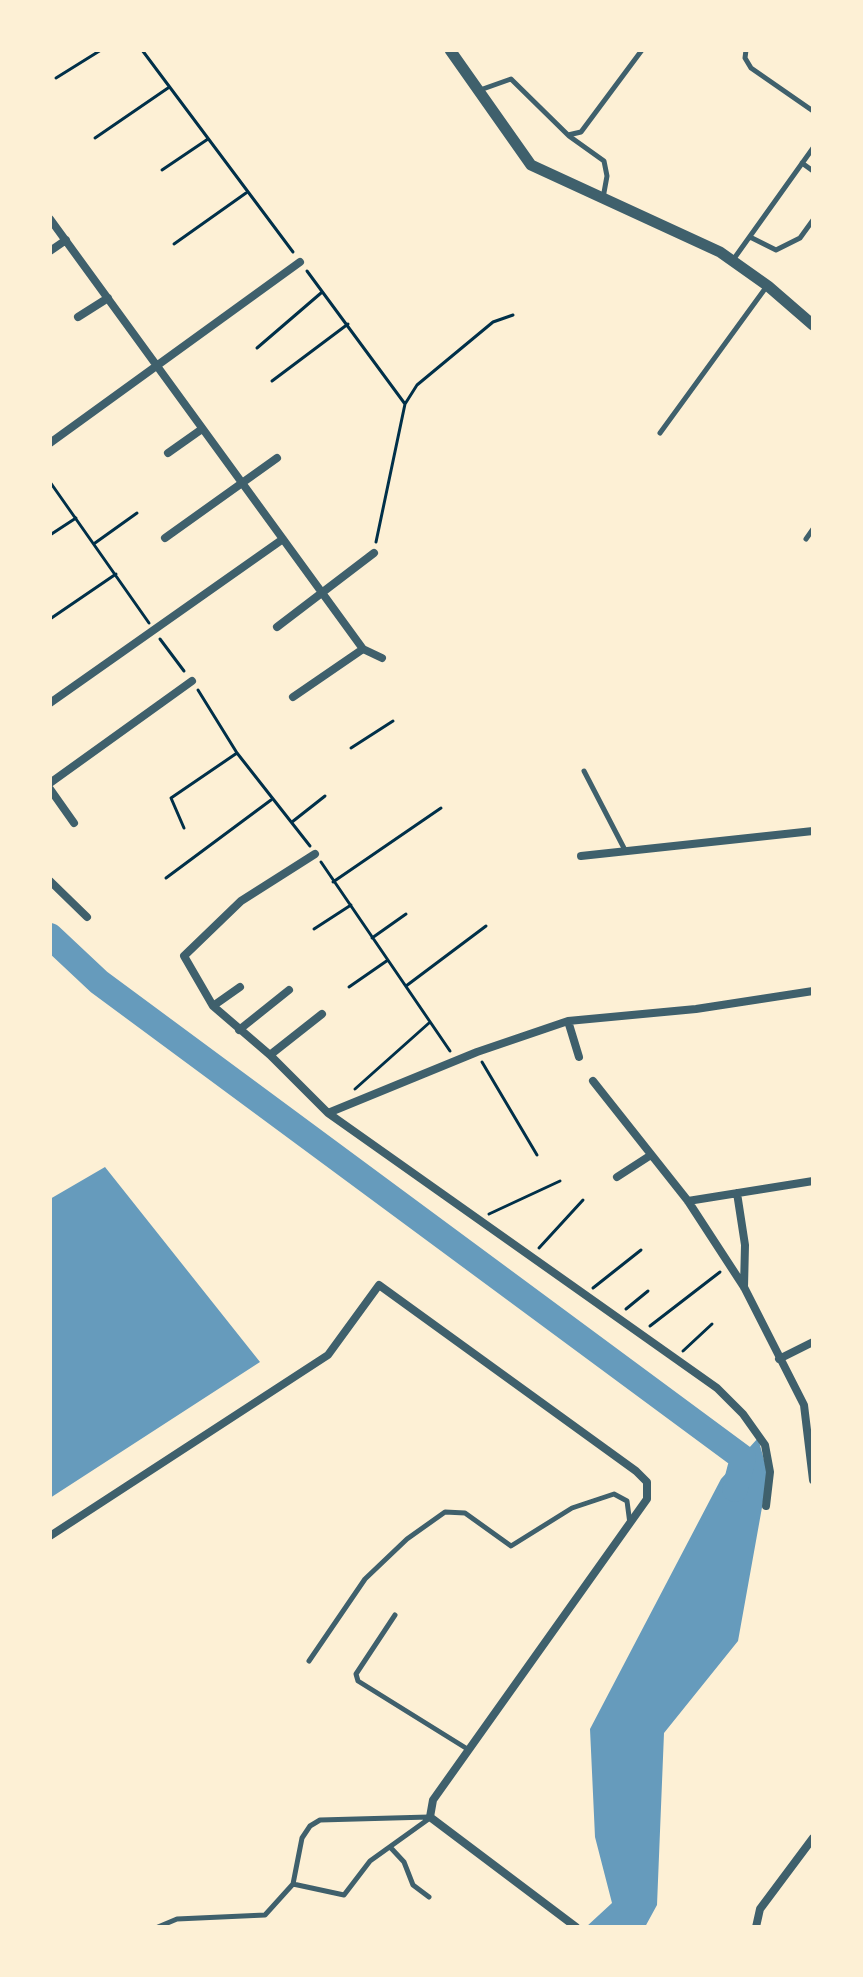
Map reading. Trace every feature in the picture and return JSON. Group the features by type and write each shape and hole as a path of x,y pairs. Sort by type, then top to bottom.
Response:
{"street":[{"path":"450,50 531,165 703,242 768,286 813,325"},
{"path":"50,219 363,649 382,658"},
{"path":"50,251 66,240"},
{"path":"50,443 300,262"},
{"path":"78,317 108,298"},
{"path":"168,453 202,429"},
{"path":"165,538 277,458"},
{"path":"50,703 283,539"},
{"path":"277,627 374,553"},
{"path":"293,697 363,649"},
{"path":"50,783 192,681"},
{"path":"50,789 74,823"},
{"path":"581,856 813,831"},
{"path":"315,854 241,901 188,950 185,963 213,1006 270,1055 328,1113 717,1388 743,1414 765,1445 770,1472 766,1506"},
{"path":"50,881 87,917"},
{"path":"213,1006 240,987"},
{"path":"239,1030 289,990"},
{"path":"328,1113 477,1052 568,1021 696,1009 813,991"},
{"path":"270,1055 322,1014"},
{"path":"568,1021 579,1057"},
{"path":"593,1081 688,1201 744,1287 804,1405 813,1480"},
{"path":"617,1177 651,1155"},
{"path":"688,1201 813,1181"},
{"path":"737,1193 745,1245 744,1287"},
{"path":"50,1536 328,1355 379,1285 647,1482 647,1499 433,1800 430,1817 576,1927"},
{"path":"779,1359 813,1342"},
{"path":"756,1927 760,1909 813,1838"}],"lane":[{"path":"568,135 581,132 642,50"},
{"path":"746,50 745,58 751,68 813,111"},
{"path":"479,90 511,79 568,135 604,161 607,176 603,198"},
{"path":"733,260 813,148"},
{"path":"802,163 813,171"},
{"path":"750,237 776,250 800,238 813,220"},
{"path":"660,433 768,286"},
{"path":"806,539 813,529"},
{"path":"584,771 626,853"},
{"path":"309,1661 365,1579 407,1539 445,1512 465,1513 511,1546 572,1508 614,1494 627,1501 630,1525"},
{"path":"395,1615 356,1674 358,1681 469,1750"},
{"path":"293,1884 344,1895 370,1861 430,1817"},
{"path":"158,1927 177,1919 265,1915 293,1884 302,1838 310,1826 320,1820 430,1817"},
{"path":"391,1848 404,1862 413,1885 429,1897"}],"path":[{"path":"56,78 101,50"},
{"path":"142,50 405,404"},
{"path":"95,138 169,87"},
{"path":"162,170 208,139"},
{"path":"174,244 246,193"},
{"path":"257,348 322,292"},
{"path":"374,553 405,404 417,385 493,322 513,315"},
{"path":"272,381 348,324"},
{"path":"50,482 192,681 237,753 315,854 457,1060"},
{"path":"95,543 137,513"},
{"path":"50,535 76,518"},
{"path":"50,619 116,574"},
{"path":"351,748 393,721"},
{"path":"184,828 171,798 237,753"},
{"path":"292,822 325,796"},
{"path":"166,878 271,800"},
{"path":"333,882 441,808"},
{"path":"314,929 351,905"},
{"path":"372,938 406,914"},
{"path":"406,986 486,926"},
{"path":"349,987 388,960"},
{"path":"351,1093 429,1023"},
{"path":"477,1052 537,1155"},
{"path":"479,1219 560,1181"},
{"path":"531,1256 583,1200"},
{"path":"584,1295 641,1250"},
{"path":"640,1335 660,1314 729,1266"},
{"path":"616,1318 648,1291"},
{"path":"669,1356 687,1350 712,1324"}],"water":[{"path":"105,1167 260,1362 50,1498 50,1199"},
{"path":"758,1438 768,1474 738,1641 664,1733 657,1905 645,1927 586,1927 612,1903 595,1837 590,1729 721,1479"}],"waterway":[{"path":"50,936 99,982 743,1458 735,1489"}]}
